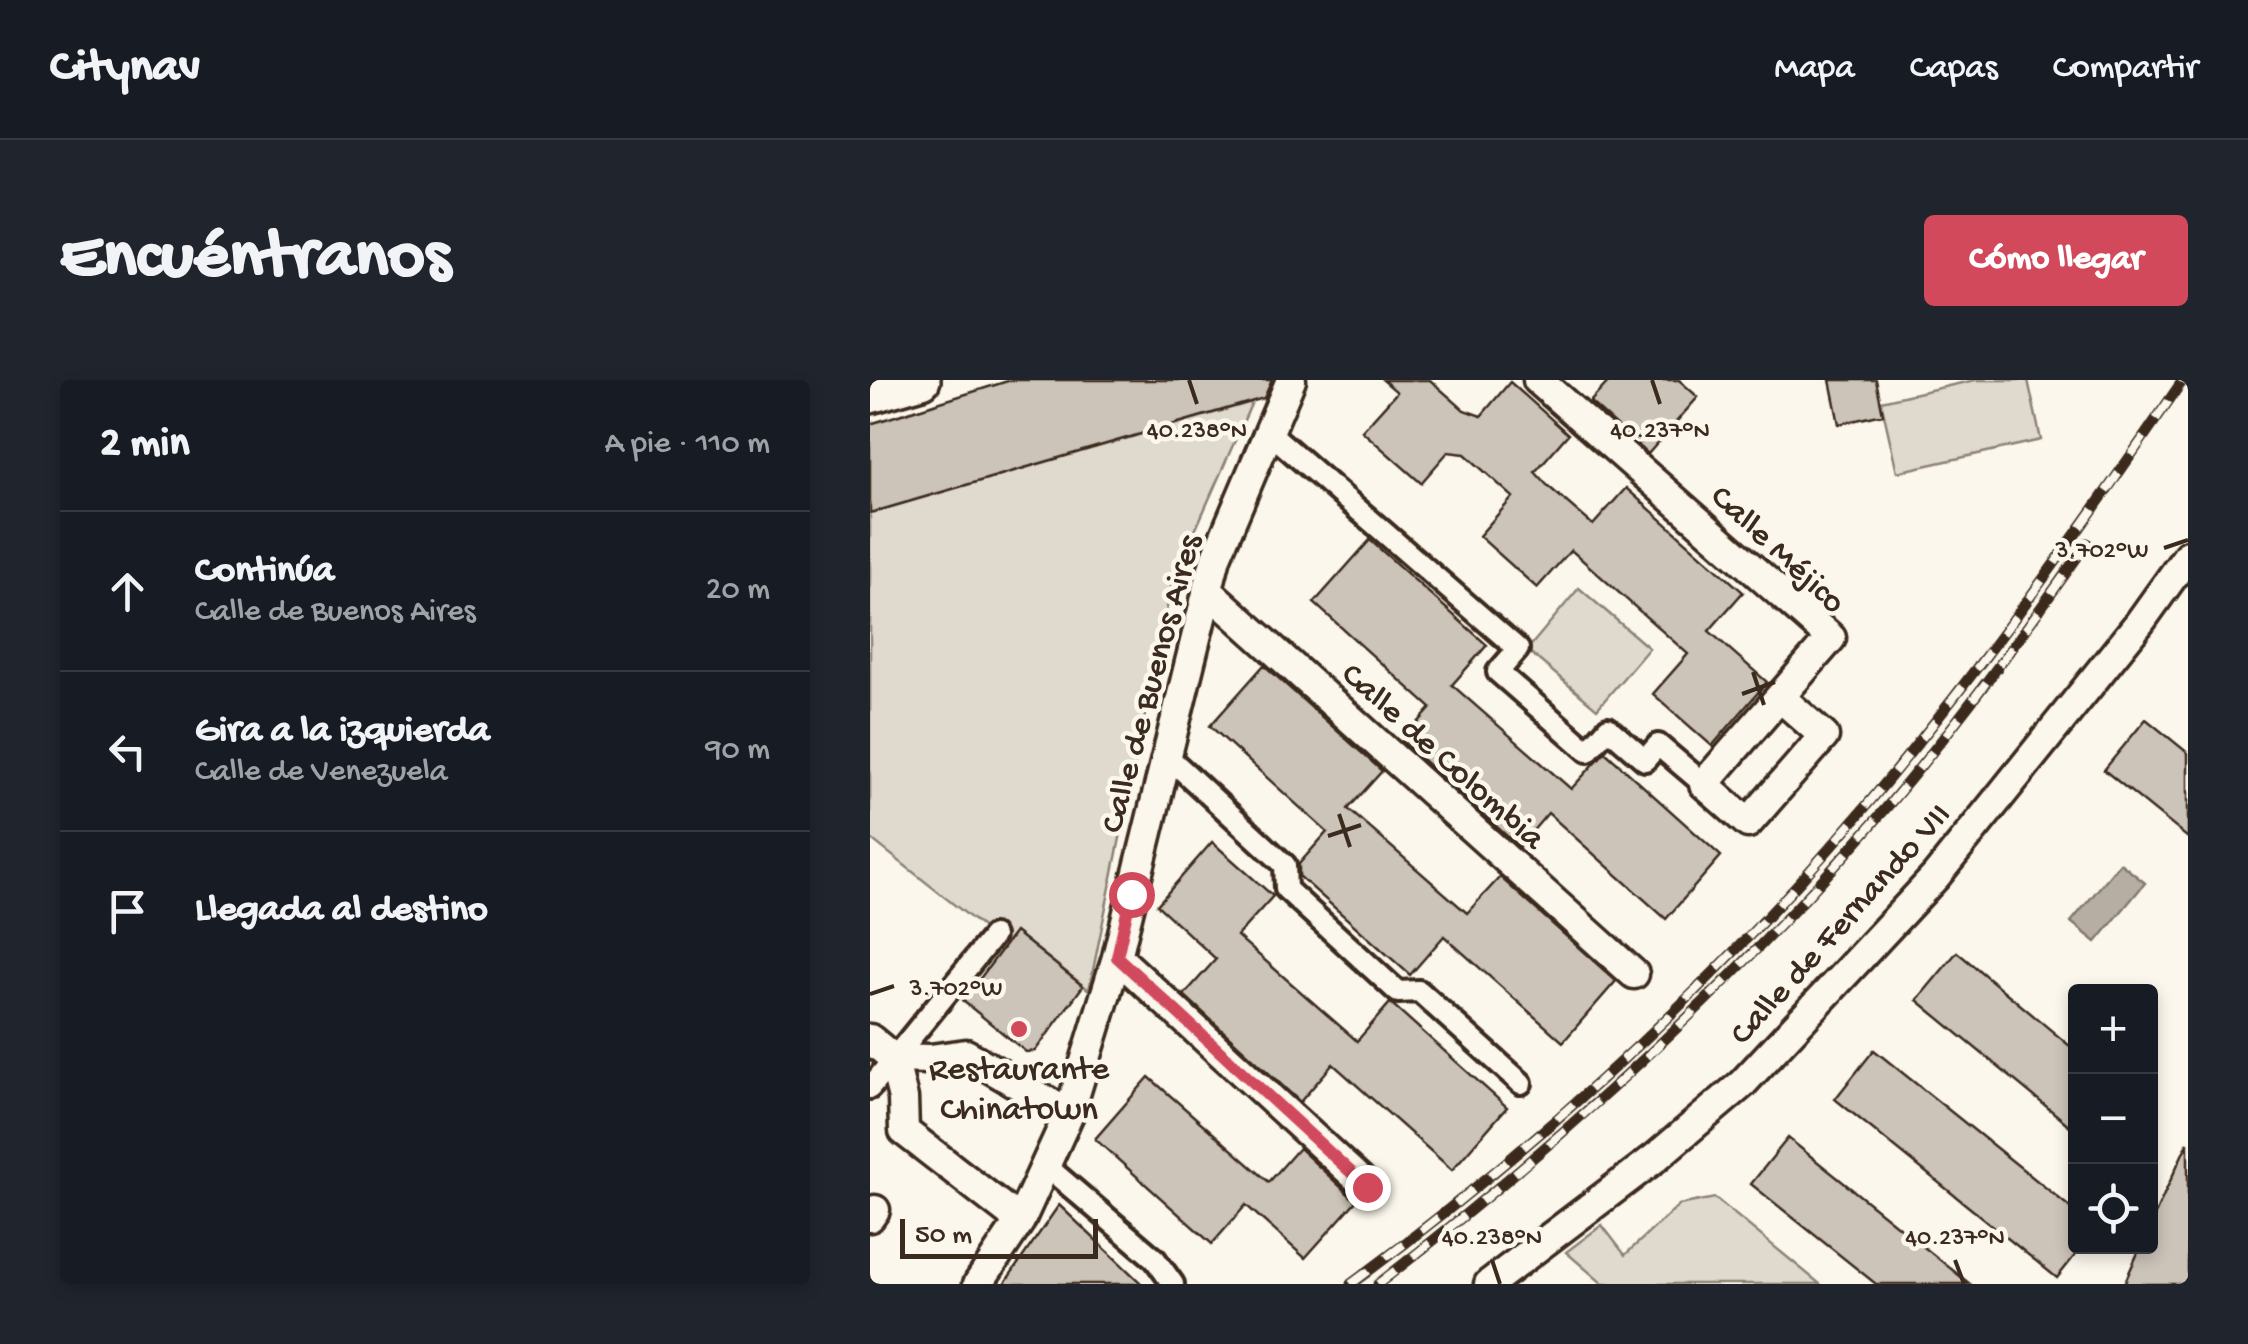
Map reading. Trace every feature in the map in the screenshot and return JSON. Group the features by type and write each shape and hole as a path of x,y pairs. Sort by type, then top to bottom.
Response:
{"street":[{"path":"870,395 922,380"},
{"name":"Calle de Buenos Aires","path":"978,1284 1020,1221 1069,1114 1117,957 1216,557 1290,380"},
{"name":"Calle Méjico","path":"1538,380 1832,638 1704,784"},
{"path":"1270,432 1518,649 1498,672 1588,751 1608,728 1645,760 1658,745 1748,823 1824,736 1780,697"},
{"name":"Calle de Fernando VII","path":"1489,1284 1655,1158 1742,1084 1945,866 2140,622 2188,555"},
{"name":"Calle de Colombia","path":"1207,590 1634,974"},
{"path":"1166,755 1285,866 1286,889 1398,992 1419,991 1521,1082"},
{"path":"870,1088 993,936"},
{"path":"1117,957 1367,1187"},
{"path":"870,1039 893,1058 903,1098 904,1131 1020,1221"},
{"path":"893,1058 930,1059 966,1054 1069,1114"},
{"path":"1046,1166 1155,1259 1174,1284"}],"shaded area":[{"path":"1975,380 2028,380 2041,440 1897,472 1881,401"},
{"path":"1252,402 1172,583 1089,990 1019,935 1011,937 1005,945 870,838 870,513"},
{"path":"1579,588 1649,648 1597,709 1527,650"},
{"path":"2120,863 2145,883 2096,942 2071,922"},
{"path":"1715,1198 1820,1284 1603,1284 1566,1252 1602,1225 1625,1255 1679,1205"}],"building":[{"path":"1011,380 1272,380 1264,398 870,513 870,424"},
{"path":"1383,380 1430,380 1464,410 1481,416 1510,382 1568,434 1535,472 1548,486 1593,525 1626,488 1743,592 1709,631 1767,682 1712,746 1653,694 1688,654 1571,550 1537,588 1479,536 1513,497 1465,454 1448,452 1421,483 1362,431 1397,392"},
{"path":"1610,380 1679,380 1698,397 1648,454 1590,402"},
{"path":"1830,380 1876,380 1883,414 1839,424"},
{"path":"1370,540 1487,645 1452,685 1571,789 1605,752 1721,856 1666,919 1548,813 1519,847 1402,741 1431,708 1314,603"},
{"path":"1264,665 1382,771 1348,809 1467,913 1500,877 1616,981 1563,1042 1444,936 1410,975 1299,876 1299,864 1327,832 1210,726"},
{"path":"2146,719 2188,753 2188,838 2104,770"},
{"path":"1212,842 1273,896 1237,936 1357,1041 1390,1003 1507,1107 1452,1170 1333,1064 1300,1102 1184,995 1216,959 1157,905"},
{"path":"1015,932 1083,986 1035,1051 1026,1052 963,1001"},
{"path":"1957,952 2068,1044 2068,1124 1917,1000"},
{"path":"1874,1050 2068,1206 2068,1254 2076,1254 2057,1278 1835,1099"},
{"path":"1149,1077 1269,1182 1299,1148 1356,1201 1305,1258 1246,1205 1212,1244 1095,1139"},
{"path":"1788,1138 1970,1284 1876,1284 1751,1184"},
{"path":"2188,1142 2188,1284 2124,1284 2137,1254 2158,1254 2158,1208"},
{"path":"1059,1205 1142,1284 1004,1284"}],"railway":[{"path":"1351,1284 1481,1183 1606,1075 1782,901 1884,785 1973,672 2183,380"},
{"path":"1378,1284 1622,1080 1792,913 1941,741 2087,543"}],"place":[{"name":"Restaurante Chinatown","path":"1019,1029"}],"route":[{"path":"1131,894 1117,957 1367,1187"}]}
